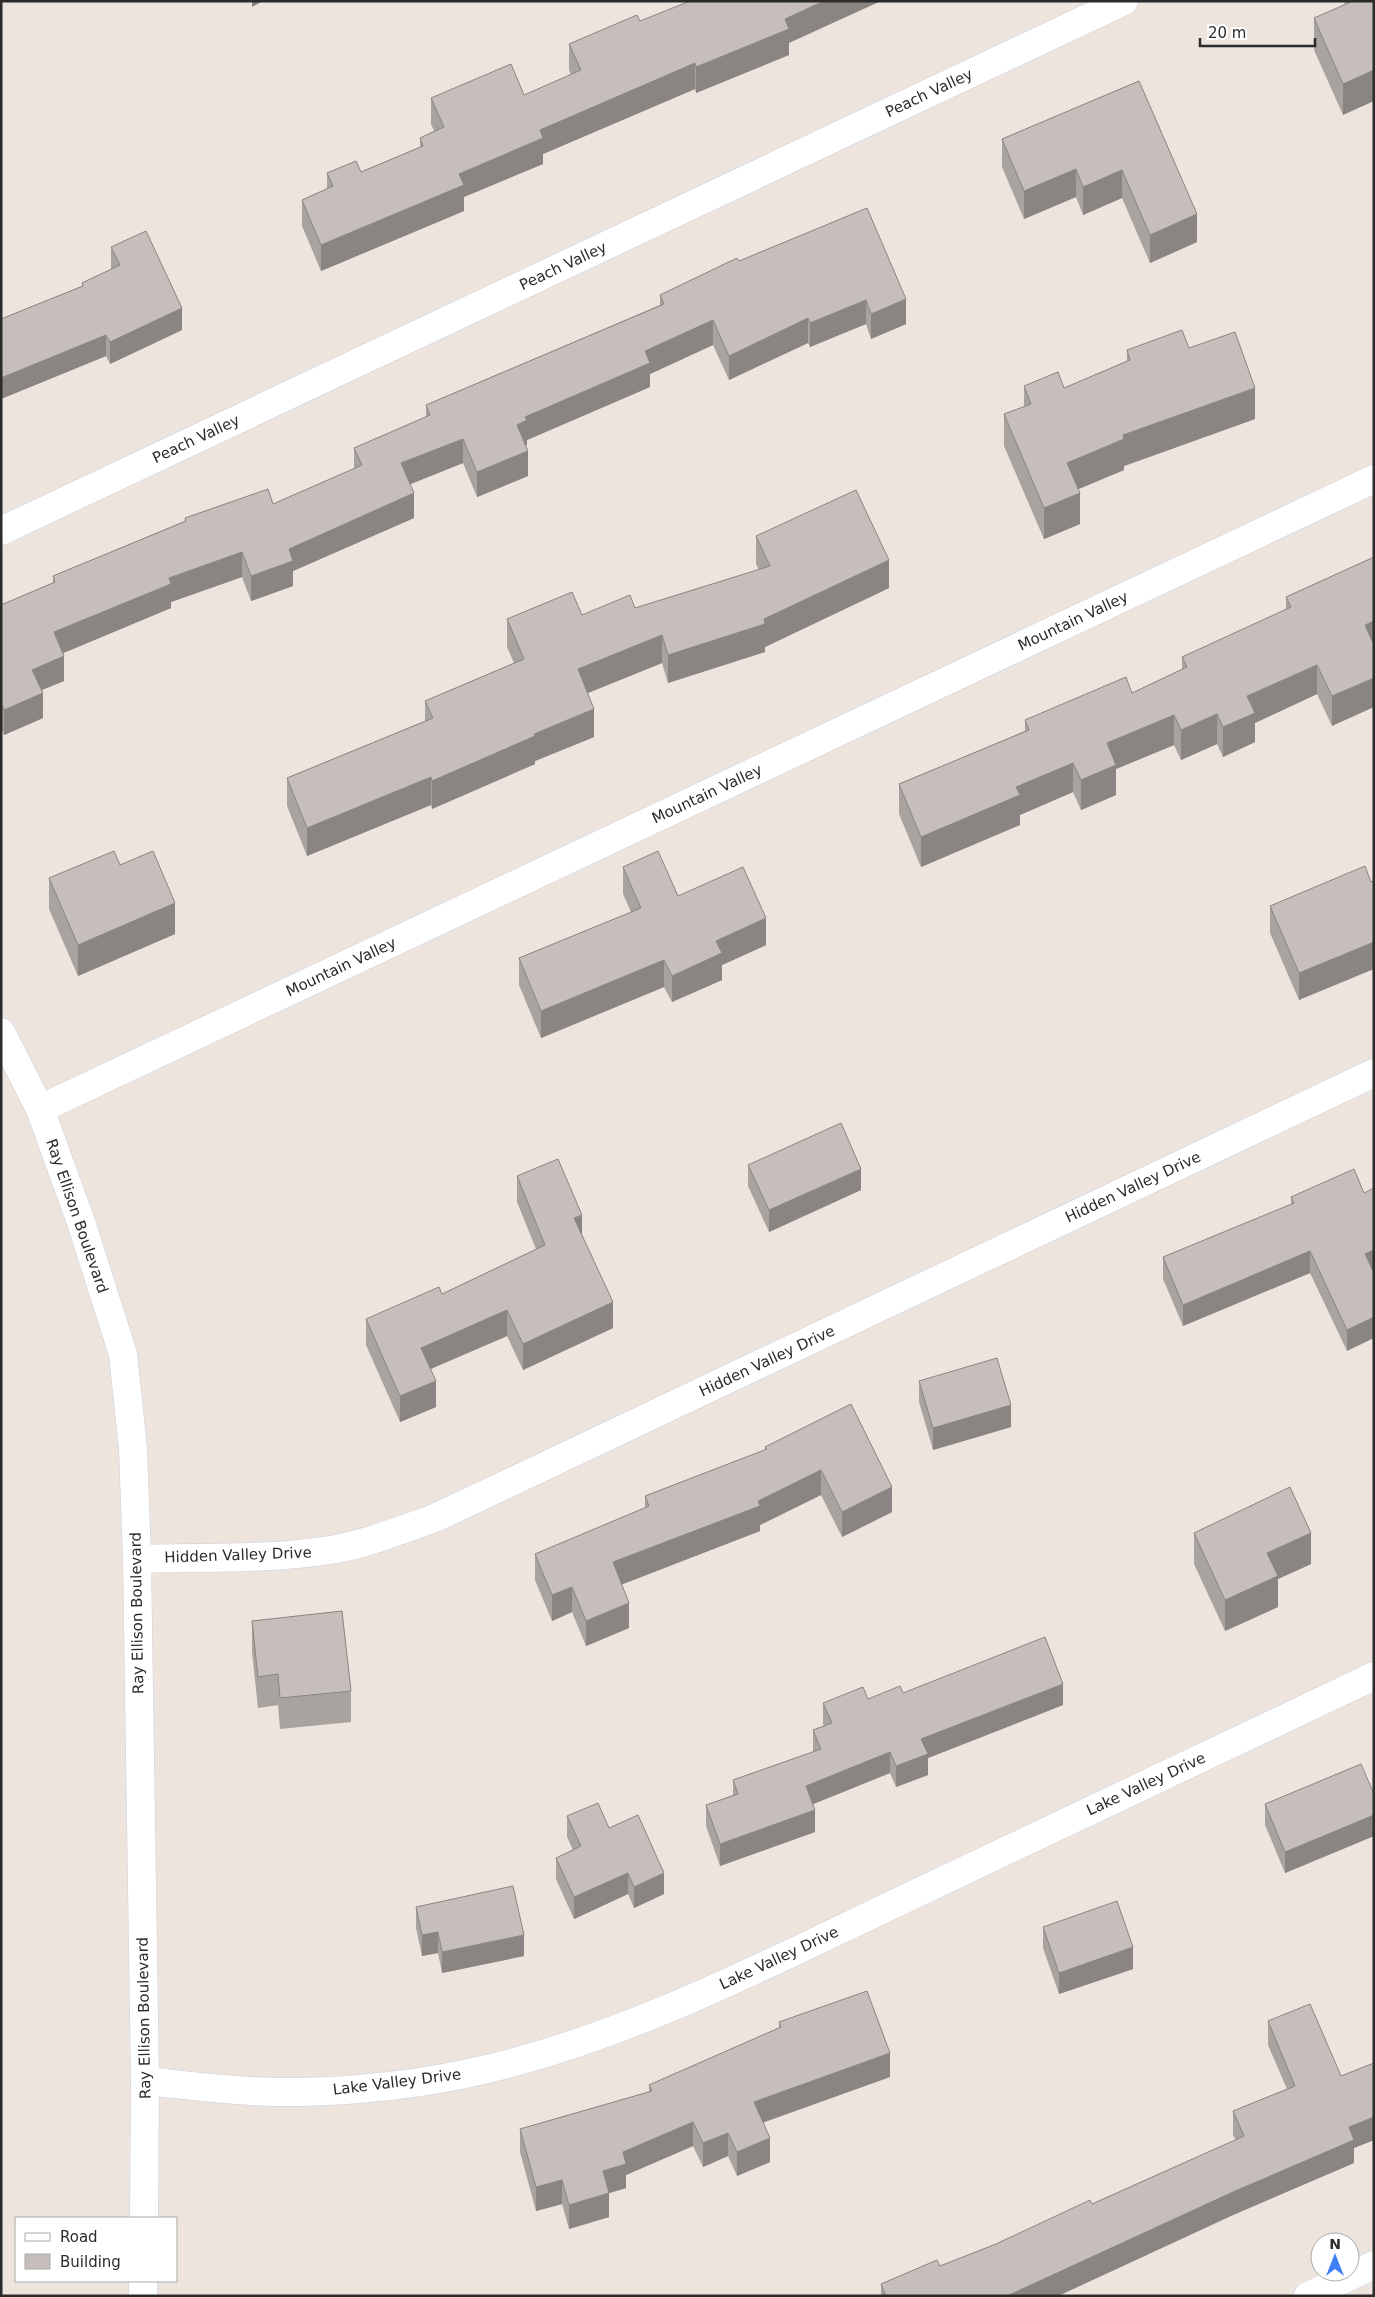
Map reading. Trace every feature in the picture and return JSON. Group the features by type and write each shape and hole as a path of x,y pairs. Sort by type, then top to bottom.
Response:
{"street":[{"name":"Peach Valley","path":"1,531 1124,1"},
{"name":"Mountain Valley","path":"40,1109 1374,479"},
{"name":"Ray Ellison Boulevard","path":"1,1032 40,1109 81,1222 123,1354 133,1448 137,1559 145,2081 144,2217"},
{"name":"Hidden Valley Drive","path":"137,1559 298,1554 332,1550 374,1540 435,1518 1374,1073"},
{"name":"Lake Valley Drive","path":"145,2081 240,2090 317,2091 416,2082 472,2072 525,2059 644,2020 758,1969 1374,1676"},
{"path":"1308,2296 1374,2265"},
{"path":"143,2296 144,2282"}],"building":[{"path":"690,1 824,1 785,19 789,29 696,67 695,63 540,130 543,138 459,174 464,185 321,245 302,200 333,186 327,173 356,161 361,172 423,146 420,138 444,127 431,98 511,64 524,95 581,70 569,44 637,15 640,21"},
{"path":"1353,1 1374,1 1374,70 1343,84 1314,18"},
{"path":"1139,81 1197,214 1150,235 1122,170 1083,187 1076,169 1024,191 1002,139"},
{"path":"867,208 906,299 871,314 866,300 810,323 808,318 729,356 713,320 645,351 650,363 525,417 527,420 517,425 528,451 477,472 463,439 401,463 414,493 289,549 293,561 251,576 242,552 169,578 171,584 54,632 64,656 32,670 43,693 4,710 1,703 1,605 55,582 53,576 186,521 185,518 268,489 273,504 362,465 354,448 430,415 426,405 664,304 660,295 737,258 739,261"},
{"path":"146,231 182,308 110,342 106,335 1,378 1,319 83,286 82,283 120,265 111,247"},
{"path":"1182,330 1189,348 1235,332 1255,388 1123,435 1124,439 1067,463 1080,493 1044,508 1004,414 1031,404 1024,386 1058,372 1064,388 1130,360 1127,350"},
{"path":"856,490 889,560 764,619 765,624 668,655 662,635 578,669 594,709 534,734 535,736 432,781 431,777 307,828 287,778 433,718 425,701 524,659 507,619 572,592 582,615 630,595 635,608 770,566 756,536"},
{"path":"1374,557 1374,621 1365,625 1374,645 1374,678 1332,696 1317,665 1247,696 1255,713 1223,727 1217,714 1181,730 1174,715 1107,743 1116,765 1081,780 1073,763 1016,787 1020,795 921,837 899,784 1029,730 1025,720 1126,677 1132,693 1187,667 1182,657 1291,607 1286,597"},
{"path":"114,851 120,865 153,851 175,903 78,945 49,878"},
{"path":"658,851 678,896 743,867 766,918 716,941 722,953 672,976 664,960 541,1011 519,958 641,908 623,867"},
{"path":"1365,866 1371,882 1374,881 1374,942 1299,973 1270,906"},
{"path":"841,1123 861,1169 769,1210 748,1165"},
{"path":"558,1159 582,1215 574,1218 613,1302 523,1344 507,1310 421,1348 436,1381 400,1396 366,1319 439,1287 442,1294 545,1245 517,1176"},
{"path":"1354,1169 1364,1193 1374,1188 1374,1250 1365,1254 1374,1273 1374,1317 1347,1330 1310,1251 1183,1305 1163,1257 1294,1203 1291,1197"},
{"path":"997,1358 1011,1405 933,1428 919,1381"},
{"path":"851,1404 892,1487 842,1512 821,1470 758,1501 760,1506 613,1562 629,1603 586,1621 572,1587 552,1595 535,1554 649,1506 645,1496 767,1449 765,1447"},
{"path":"1290,1487 1311,1533 1267,1553 1278,1576 1225,1600 1194,1533"},
{"path":"342,1611 351,1691 280,1698 278,1674 258,1677 252,1621"},
{"path":"1045,1637 1063,1684 921,1739 928,1754 896,1766 890,1752 806,1786 815,1810 720,1844 706,1805 738,1794 733,1780 821,1749 813,1730 832,1723 823,1703 863,1687 868,1699 900,1686 903,1693"},
{"path":"1361,1764 1374,1794 1374,1815 1285,1852 1265,1804"},
{"path":"598,1803 609,1828 638,1815 664,1873 634,1887 628,1873 574,1897 556,1858 581,1846 567,1816"},
{"path":"513,1886 524,1935 442,1952 438,1932 422,1935 416,1907"},
{"path":"1117,1901 1133,1947 1059,1973 1043,1927"},
{"path":"867,1991 890,2053 754,2102 770,2138 737,2152 728,2133 703,2143 693,2122 623,2152 626,2164 603,2171 609,2193 569,2205 562,2180 536,2187 520,2129 652,2091 649,2085 781,2027 779,2022"},
{"path":"1310,2004 1341,2076 1374,2063 1374,2117 1349,2127 1354,2140 1233,2192 1007,2296 886,2296 881,2284 937,2260 940,2266 996,2244 1090,2200 1092,2204 1244,2136 1233,2111 1295,2086 1268,2021"}]}
